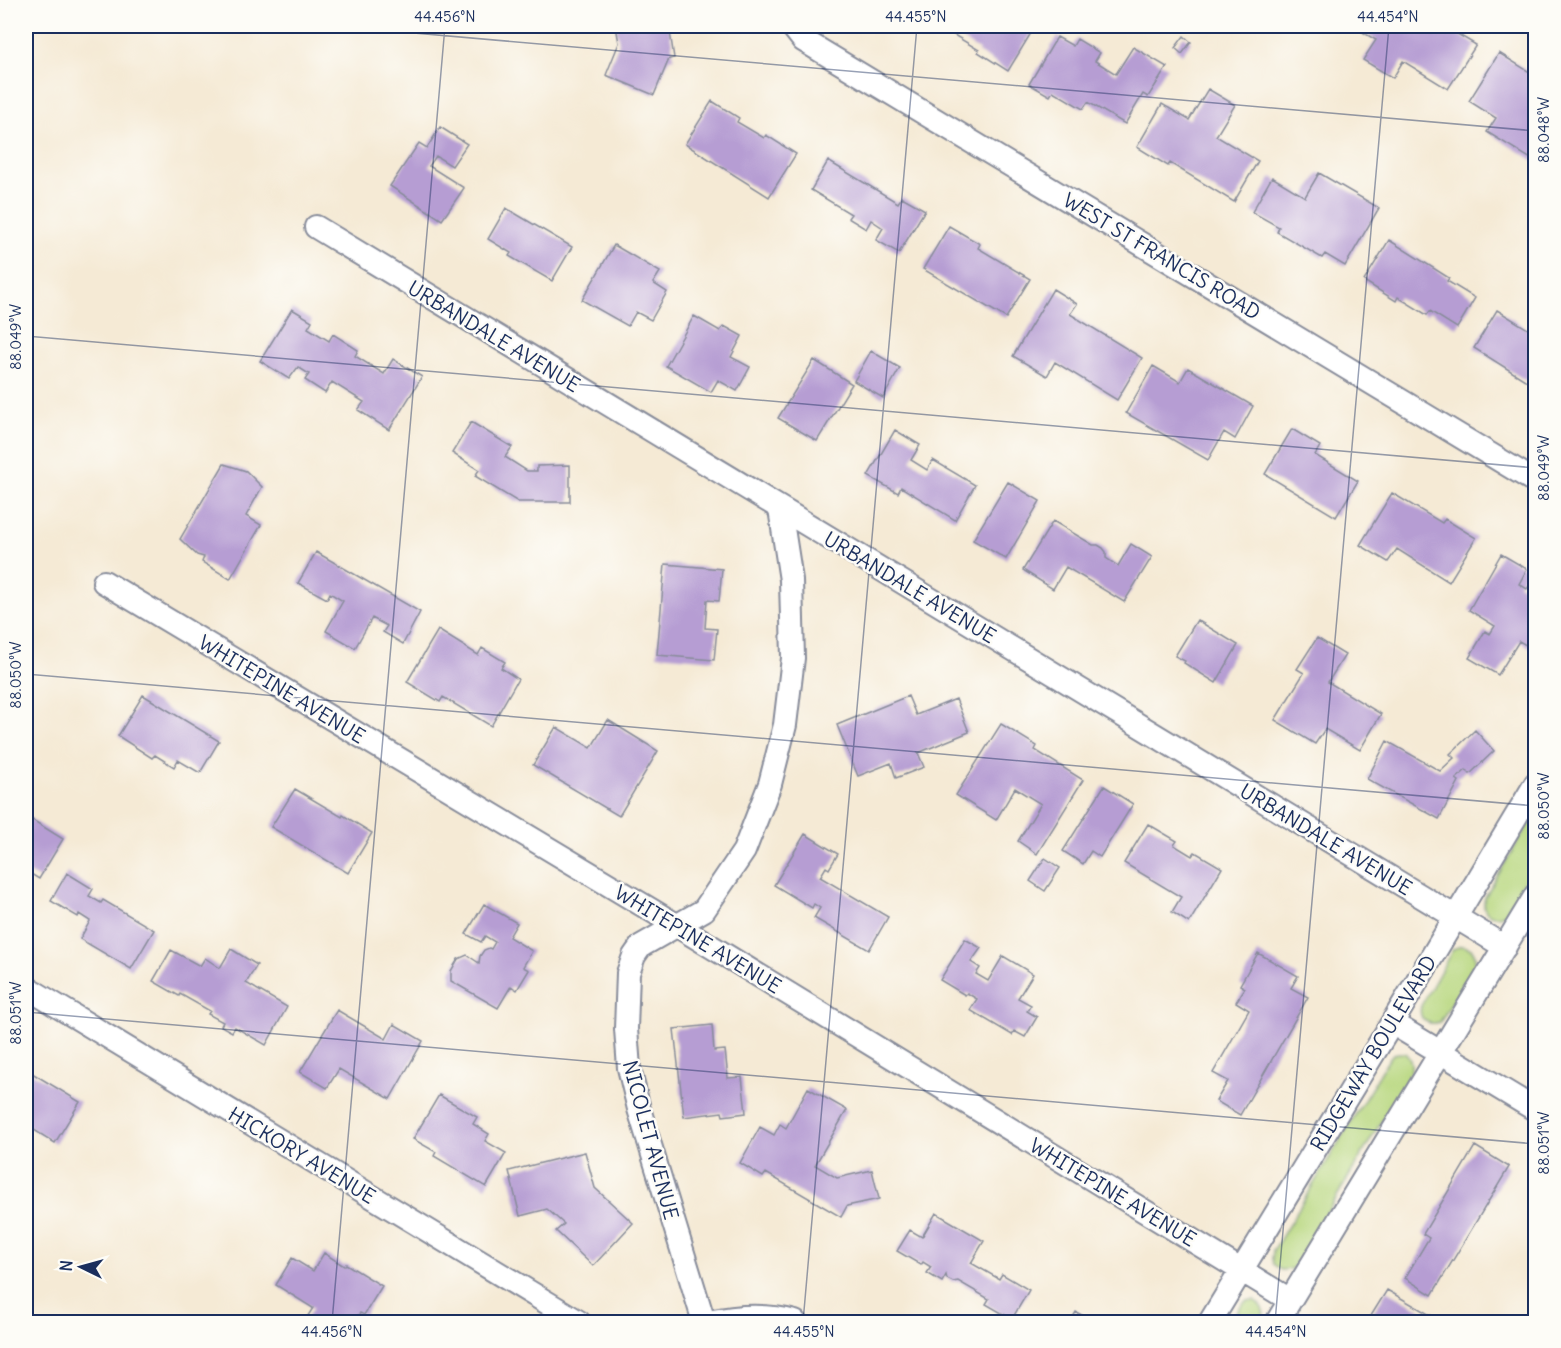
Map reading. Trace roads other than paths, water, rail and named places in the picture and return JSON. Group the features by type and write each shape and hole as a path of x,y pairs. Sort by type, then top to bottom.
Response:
{"street":[{"name":"WEST ST FRANCIS ROAD","path":"792,26 803,40 1536,482"},
{"name":"URBANDALE AVENUE","path":"316,227 1505,947"},
{"name":"NICOLET AVENUE","path":"706,1323 639,1109 629,1068 626,1029 628,973 634,956 641,946 704,910 744,850 770,784 785,725 793,658 791,580 780,509"},
{"name":"WHITEPINE AVENUE","path":"104,582 676,925 1290,1300"},
{"name":"RIDGEWAY BOULEVARD","path":"1210,1323 1536,783"},
{"path":"1277,1323 1536,895"},
{"name":"HICKORY AVENUE","path":"26,987 579,1323"},
{"path":"1392,1023 1536,1110"},
{"path":"706,1323 733,1318 760,1317 795,1323"}]}
